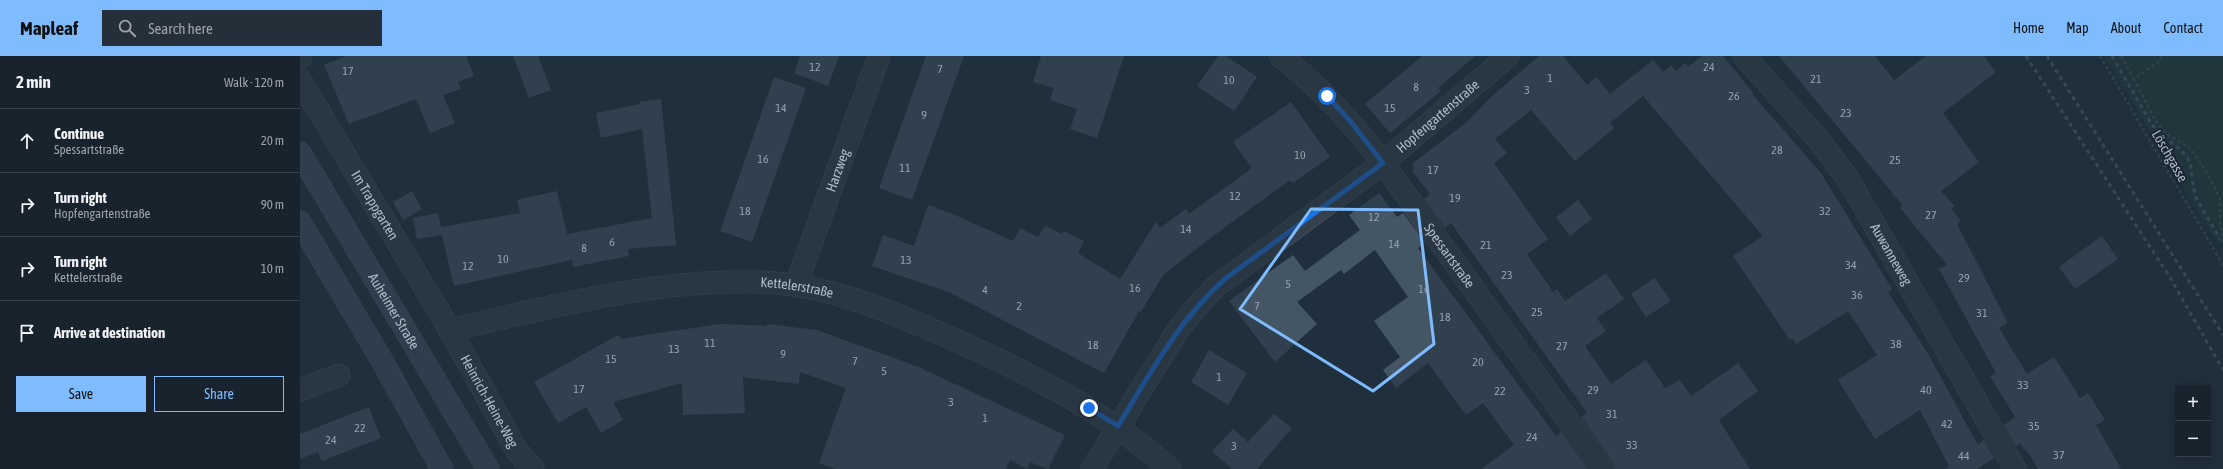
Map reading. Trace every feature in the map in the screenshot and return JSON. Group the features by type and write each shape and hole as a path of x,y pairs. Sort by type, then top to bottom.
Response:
{"main road":[{"name":"Auheimer Straße","path":"300,153 488,469"},
{"path":"300,222 381,359 442,469"}],"street":[{"name":"Harzweg","path":"796,285 879,56"},
{"name":"Spessartstraße","path":"1280,56 1327,96 1351,122 1383,163 1603,469"},
{"name":"Hopfengartenstraße","path":"1092,469 1176,333 1204,298 1226,278 1383,163 1508,56"},
{"name":"Auwanneweg","path":"1744,56 1818,139 1848,179 2015,469"},
{"name":"Im Trappgarten","path":"300,80 450,330"},
{"name":"Kettelerstraße","path":"450,330 568,303 627,292 711,284 758,282 796,285 834,292 929,328 997,359 1089,408 1118,426 1170,469"},
{"name":"Heinrich-Heine-Weg","path":"450,330 517,451 533,469"},
{"path":"300,390 339,375"}],"path":[{"name":"Löschgasse","path":"2100,56 2223,265"},
{"path":"2121,56 2156,122 2165,133 2190,148 2205,168 2220,199 2220,224 2223,243"},
{"path":"2134,78 2158,62 2162,56"}],"highlighted area":[{"path":"1311,209 1418,210 1434,344 1373,391 1240,309"}],"green space":[{"path":"2105,56 2223,56 2223,243 2217,243"}],"building":[{"path":"346,56 466,56 474,76 458,82 461,89 443,95 455,123 430,133 416,99 349,124 324,65"},
{"path":"513,56 538,56 551,90 529,98"},
{"path":"800,56 839,56 828,86 794,73"},
{"path":"926,56 964,56 912,200 879,188"},
{"path":"1041,56 1124,56 1097,138 1070,129 1077,109 1050,100 1054,88 1033,82"},
{"path":"1218,56 1226,56 1257,77 1234,111 1197,86"},
{"path":"1422,56 1475,56 1438,88 1441,91 1390,133 1365,104"},
{"path":"1539,56 1563,56 1587,85 1596,77 1610,94 1653,60 1663,72 1671,65 1676,71 1685,63 1688,67 1702,56 1723,56 1754,94 1753,95 1821,173 1892,289 1888,292 1927,352 1978,445 1984,440 1994,458 1977,469 1945,469 1949,466 1920,410 1875,439 1838,380 1877,355 1848,311 1796,344 1792,338 1790,340 1733,256 1763,236 1643,96 1610,123 1614,128 1575,161 1531,110 1495,139 1507,153 1494,163 1548,239 1527,254 1553,292 1557,289 1565,301 1606,273 1624,299 1597,318 1606,331 1585,346 1611,384 1646,360 1665,388 1680,380 1691,396 1738,363 1758,391 1719,420 1750,469 1615,469 1613,462 1581,417 1587,413 1451,223 1445,228 1424,199 1430,194 1413,172 1413,163 1467,122 1492,96"},
{"path":"1779,56 1875,56 1894,80 1926,56 1984,56 1996,72 1943,113 1979,162 1941,191 1955,206 1951,209 1961,221 1957,224 2008,323 1999,328 2027,374 2054,357 2080,398 2088,393 2105,420 2096,425 2121,469 2038,469 2026,449 2024,450 2020,443 2016,446 2004,425 2015,417 1990,376 1996,373 1939,269 1947,265 1900,208 1903,206"},
{"path":"774,77 806,88 752,242 720,231"},
{"path":"661,99 676,245 628,249 629,256 573,267 572,260 454,286 442,235 417,239 413,218 438,213 441,227 520,213 517,200 557,191 567,234 652,218 642,129 601,138 596,113 640,104 639,102"},
{"path":"1291,102 1330,157 1293,183 1290,180 1209,239 1163,275 1141,312 1139,311 1104,373 949,292 872,266 883,235 914,246 928,205 955,215 1013,241 1020,228 1038,237 1045,226 1062,234 1064,231 1084,241 1078,253 1120,279 1156,222 1160,228 1186,209 1189,214 1252,168 1233,142"},
{"path":"412,191 422,209 403,220 393,202"},
{"path":"1379,193 1397,217 1403,213 1425,242 1418,248 1556,436 1561,432 1588,469 1481,469 1514,445 1483,403 1466,415 1428,363 1396,388 1383,370 1400,357 1374,321 1408,297 1375,250 1344,274 1341,270 1297,302 1317,324 1275,362 1229,301 1293,255 1305,271 1360,230 1349,215"},
{"path":"1578,200 1592,219 1570,236 1556,217"},
{"path":"2102,236 2118,259 2075,289 2059,267"},
{"path":"1655,278 1671,301 1646,317 1631,294"},
{"path":"721,324 767,326 767,324 817,330 916,366 1065,435 1048,469 1030,462 1027,469 1010,460 1006,469 836,469 819,463 846,388 800,372 799,384 743,377 745,413 683,415 682,383 613,402 623,420 601,433 586,407 558,423 534,382 618,335 621,339 685,329 685,333 686,329"},
{"path":"1209,350 1247,373 1228,405 1191,382"},
{"path":"369,407 381,438 322,461 318,452 300,459 300,434"},
{"path":"1274,414 1292,428 1257,469 1232,469 1212,451 1233,429 1248,442"}],"railway":[{"path":"2026,56 2169,276 2223,370"},
{"path":"2047,56 2223,335"},
{"path":"2112,56 2152,125 2165,138 2181,150 2190,162 2195,196 2220,239"}],"route":[{"path":"1089,408 1118,426 1176,333 1204,298 1215,287 1383,163 1351,122 1327,96"}]}
